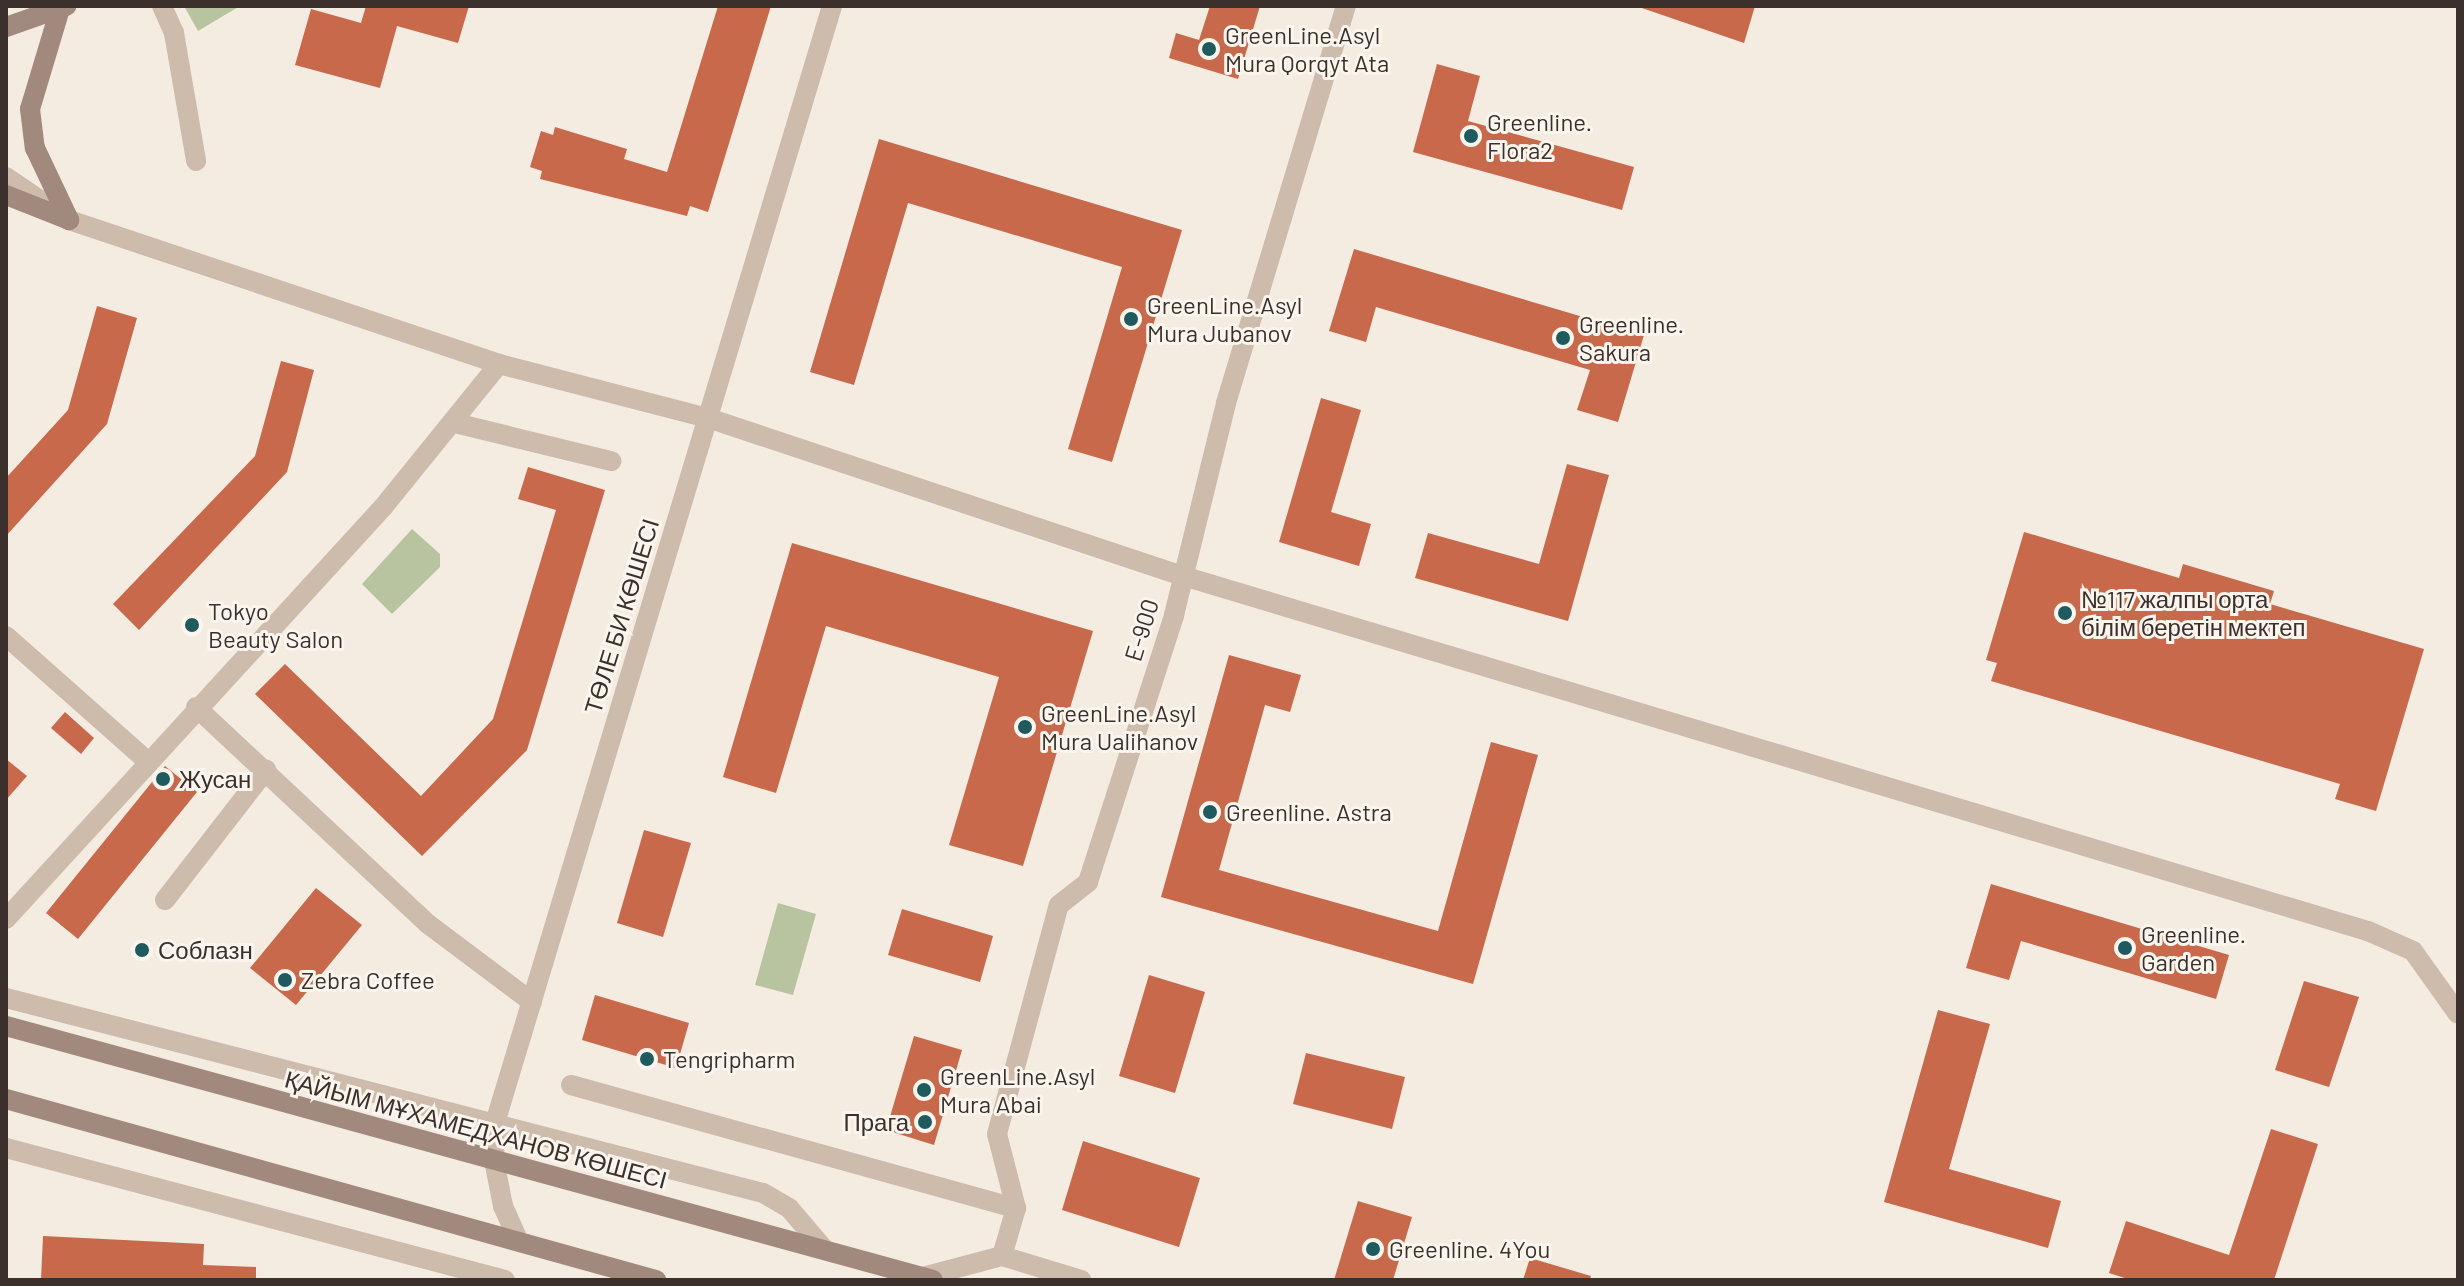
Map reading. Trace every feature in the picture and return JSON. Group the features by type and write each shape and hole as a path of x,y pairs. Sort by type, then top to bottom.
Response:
{"main road":[{"path":"6,27 63,7"},
{"path":"63,7 30,109 35,148 69,220"},
{"path":"6,195 69,220"},
{"name":"ҚАЙЫМ МҰХАМЕДХАНОВ КӨШЕСІ","path":"6,1026 928,1278"},
{"path":"6,1099 656,1280"}],"street":[{"path":"162,6 174,33 196,161"},
{"name":"ТӨЛЕ БИ КӨШЕСІ","path":"519,1242 503,1206 494,1160 495,1123 832,6"},
{"name":"E-900","path":"1016,1208 997,1134 1059,905 1088,882 1183,576 1226,403 1346,6"},
{"path":"6,177 69,220 499,364 708,418 1183,576 2368,931 2413,951 2458,1014"},
{"path":"6,919 146,760 455,423 499,364"},
{"path":"455,423 611,461"},
{"path":"6,636 146,760"},
{"path":"196,707 428,924 532,1002"},
{"path":"165,900 266,770"},
{"path":"6,998 763,1193 789,1208 825,1250"},
{"path":"571,1085 1016,1208 1002,1256"},
{"path":"6,1148 505,1280"},
{"path":"928,1278 1002,1256 1081,1280"}],"green space":[{"path":"184,6 240,6 198,31"},
{"path":"412,529 440,554 440,567 392,614 362,584"},
{"path":"778,903 816,914 793,995 755,985"}],"building":[{"path":"366,6 469,6 458,43 397,26 380,88 295,65 311,9 361,23"},
{"path":"718,6 771,6 708,212 690,206 687,216 540,179 542,171 530,167 541,131 553,135 555,127 627,149 624,159 667,172"},
{"name":"GreenLine.Asyl Mura Qorqyt Ata","path":"1210,6 1260,6 1238,79 1169,58 1176,33 1199,40"},
{"path":"1636,6 1755,6 1744,43"},
{"name":"Greenline. Flora2","path":"1437,64 1480,76 1468,121 1634,167 1622,210 1413,152"},
{"name":"GreenLine.Asyl Mura Jubanov","path":"879,139 1182,230 1112,462 1068,449 1122,267 908,203 854,385 810,372"},
{"name":"Greenline. Sakura","path":"1354,249 1644,335 1618,422 1577,410 1590,370 1376,307 1366,342 1329,331"},
{"path":"97,306 137,318 107,424 6,536 6,478 68,410"},
{"path":"281,361 314,370 287,472 139,630 113,604 255,456"},
{"path":"1321,398 1361,410 1331,512 1371,524 1359,566 1279,542"},
{"path":"1567,464 1609,475 1568,621 1415,578 1428,533 1539,564"},
{"path":"528,467 605,490 527,750 422,856 255,694 285,664 421,796 493,719 556,510 518,499"},
{"path":"2024,532 2179,578 2183,564 2274,591 2270,604 2424,649 2376,811 2335,799 2340,784 1991,681 1997,663 1986,660"},
{"name":"GreenLine.Asyl Mura Ualihanov","path":"792,543 1093,631 1023,866 949,845 999,677 826,626 776,793 723,777"},
{"name":"Greenline. Astra","path":"1229,655 1301,675 1290,712 1265,705 1219,870 1438,931 1491,742 1538,755 1473,984 1161,897"},
{"path":"65,712 94,738 81,754 51,728"},
{"path":"6,759 27,776 6,800"},
{"path":"165,766 197,792 78,939 46,913"},
{"path":"644,830 691,843 663,937 617,923"},
{"name":"Greenline. Garden","path":"1991,884 2229,955 2216,999 2021,941 2009,980 1966,968"},
{"path":"316,888 362,925 296,1005 250,968"},
{"path":"902,909 993,936 980,982 888,955"},
{"path":"1149,975 1205,992 1175,1093 1119,1076"},
{"path":"2304,981 2359,997 2329,1087 2275,1070"},
{"path":"595,995 689,1023 676,1068 582,1040"},
{"path":"1938,1010 1990,1024 1949,1169 2061,1201 2048,1248 1884,1202"},
{"name":"GreenLine.Asyl Mura Abai","path":"914,1036 962,1050 934,1145 886,1130"},
{"path":"1306,1053 1405,1077 1392,1129 1293,1104"},
{"path":"2271,1129 2318,1144 2274,1280 2131,1280 2109,1273 2126,1221 2229,1255"},
{"path":"1083,1141 1200,1178 1179,1247 1062,1210"},
{"name":"Greenline. 4You","path":"1358,1201 1412,1217 1393,1280 1334,1280"},
{"path":"43,1236 204,1244 203,1265 256,1267 256,1280 41,1280"},
{"path":"1530,1258 1591,1276 1590,1280 1523,1280"}],"place":[{"name":"GreenLine.Asyl Mura Qorqyt Ata","path":"1209,49"},
{"name":"Greenline. Flora2","path":"1471,136"},
{"name":"GreenLine.Asyl Mura Jubanov","path":"1131,319"},
{"name":"Greenline. Sakura","path":"1563,338"},
{"name":"№117 жалпы орта білім беретін мектеп","path":"2065,613"},
{"name":"Tokyo Beauty Salon","path":"192,625"},
{"name":"GreenLine.Asyl Mura Ualihanov","path":"1025,727"},
{"name":"Жусан","path":"163,779"},
{"name":"Greenline. Astra","path":"1210,812"},
{"name":"Greenline. Garden","path":"2125,948"},
{"name":"Соблазн","path":"142,950"},
{"name":"Zebra Coffee","path":"285,980"},
{"name":"Tengripharm","path":"647,1059"},
{"name":"GreenLine.Asyl Mura Abai","path":"924,1090"},
{"name":"Прага","path":"925,1122"},
{"name":"Greenline. 4You","path":"1373,1249"}]}
